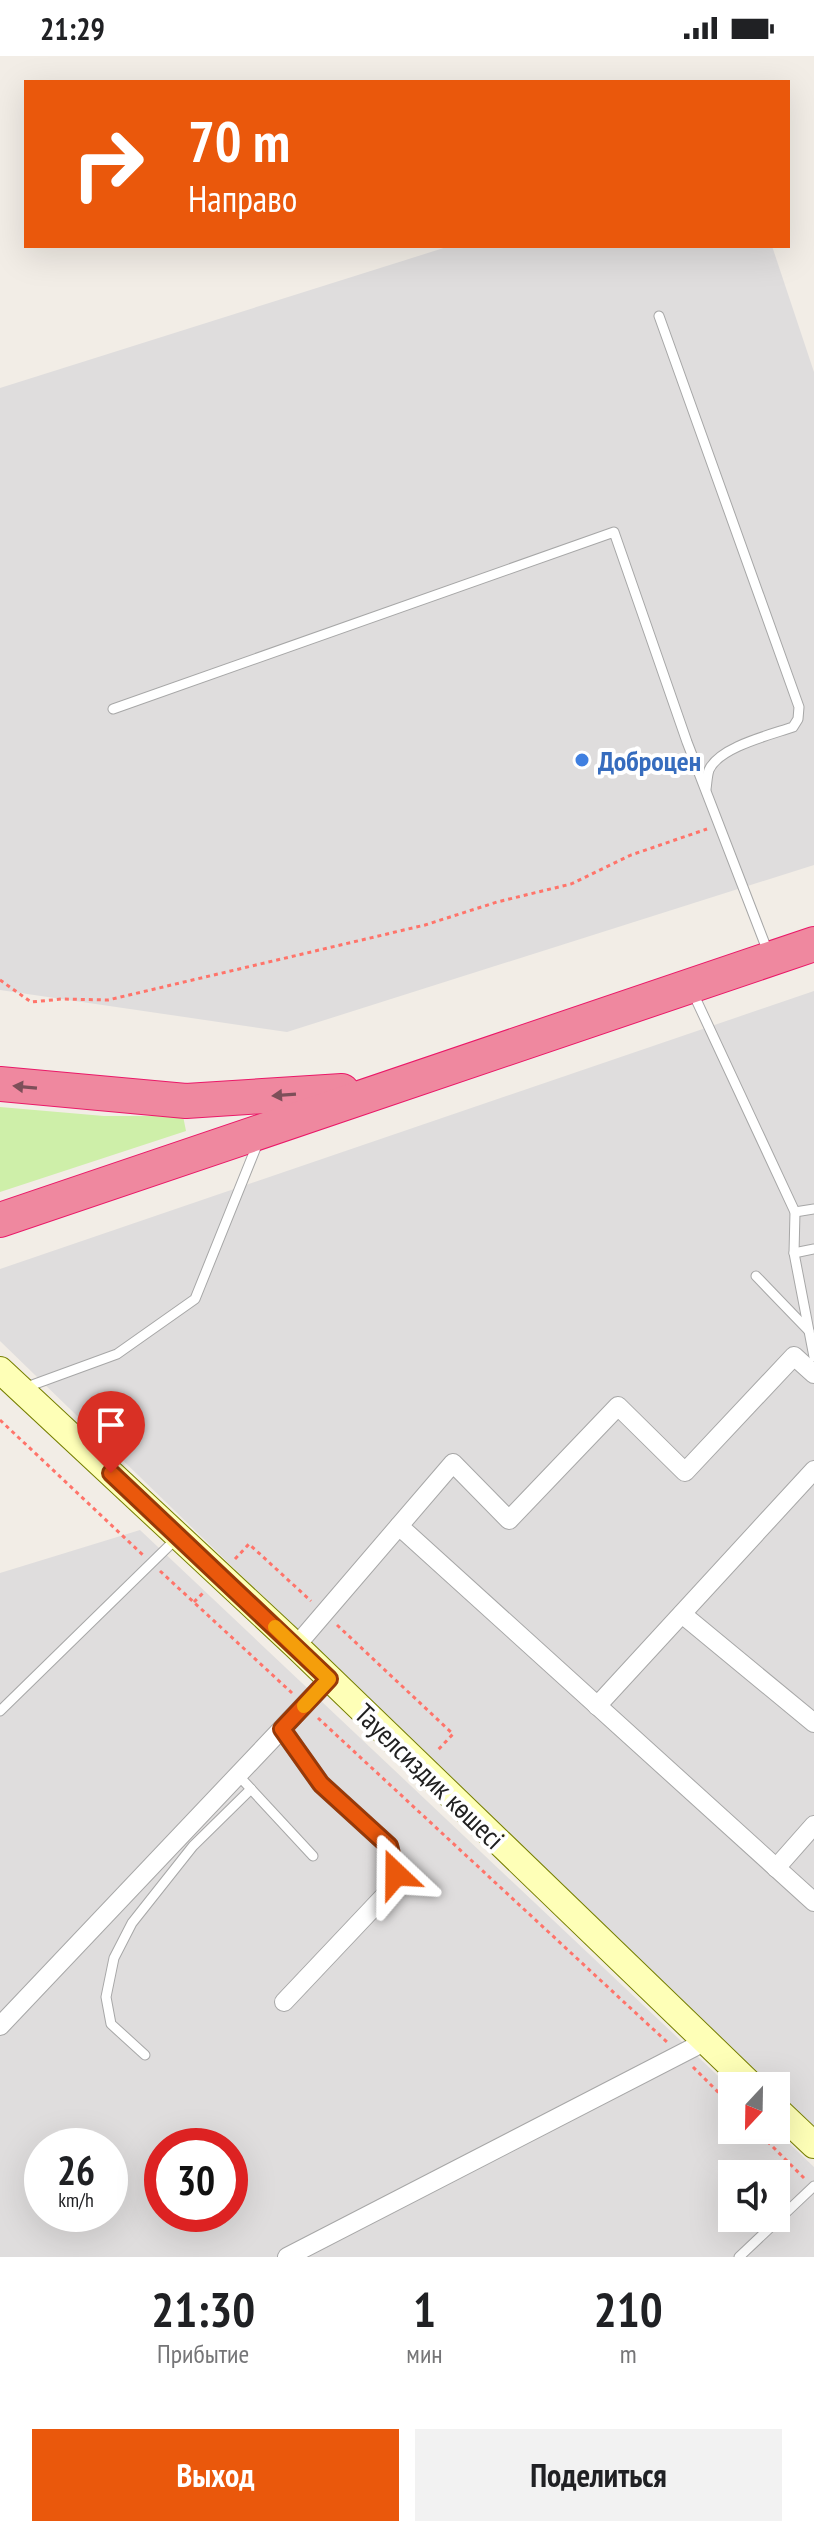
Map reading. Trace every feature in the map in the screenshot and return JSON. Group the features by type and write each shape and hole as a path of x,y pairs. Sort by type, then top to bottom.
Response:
{"highway":[{"path":"0,1220 814,944"},
{"path":"0,1084 186,1101 390,1088"}],"street":[{"path":"296,1646 453,1463 509,1520 618,1406 685,1472 794,1356 814,1374"},
{"name":"Тауелсиздик көшесі","path":"0,1370 296,1646 738,2072"},
{"path":"597,1706 814,1470"},
{"path":"399,1526 814,1902"},
{"path":"682,1614 814,1723"},
{"path":"0,2026 244,1782 282,1729 329,1679"},
{"path":"282,1729 321,1784 389,1846 396,1874 387,1893 284,2002"},
{"path":"776,1868 814,1825"},
{"path":"287,2257 706,2041"},
{"path":"790,2119 810,2134"}],"lane":[{"path":"659,316 799,707 798,719 793,727 728,751 714,762 708,773 706,792"},
{"path":"113,709 614,532 706,792 770,959"},
{"path":"690,986 795,1212 794,1253 814,1357"},
{"path":"21,1389 117,1354 195,1299 263,1130"},
{"path":"795,1212 814,1209"},
{"path":"794,1253 814,1249"},
{"path":"756,1276 809,1331"},
{"path":"0,1711 178,1537"},
{"path":"145,2055 111,2024 106,1997 114,1958 132,1923 244,1782 313,1856"},
{"path":"739,2257 814,2186"}],"path":[{"path":"0,980 31,1002 108,1000 165,988 425,925 497,902 571,884 631,855 701,830 720,827"},
{"path":"0,1420 718,2092"},
{"path":"194,1602 249,1544 324,1613 453,1734 398,1792"},
{"path":"770,2144 814,2186"}],"shaded area":[{"path":"444,248 773,248 814,372 814,865 287,1032 0,990 0,388"},
{"path":"814,991 814,2132 790,2109 790,2072 753,2072 0,1341 0,1269"},
{"path":"140,1530 718,2076 718,2144 790,2144 814,2167 814,2257 0,2257 0,1573"}],"green space":[{"path":"0,1107 104,1116 183,1116 186,1131 0,1192"}],"slow traffic":[{"path":"275,1627 329,1679 304,1706"}],"place":[{"name":"Доброцен","path":"582,760"}],"route":[{"path":"111,1473 329,1679 282,1729 321,1784 389,1846 396,1874"}]}
